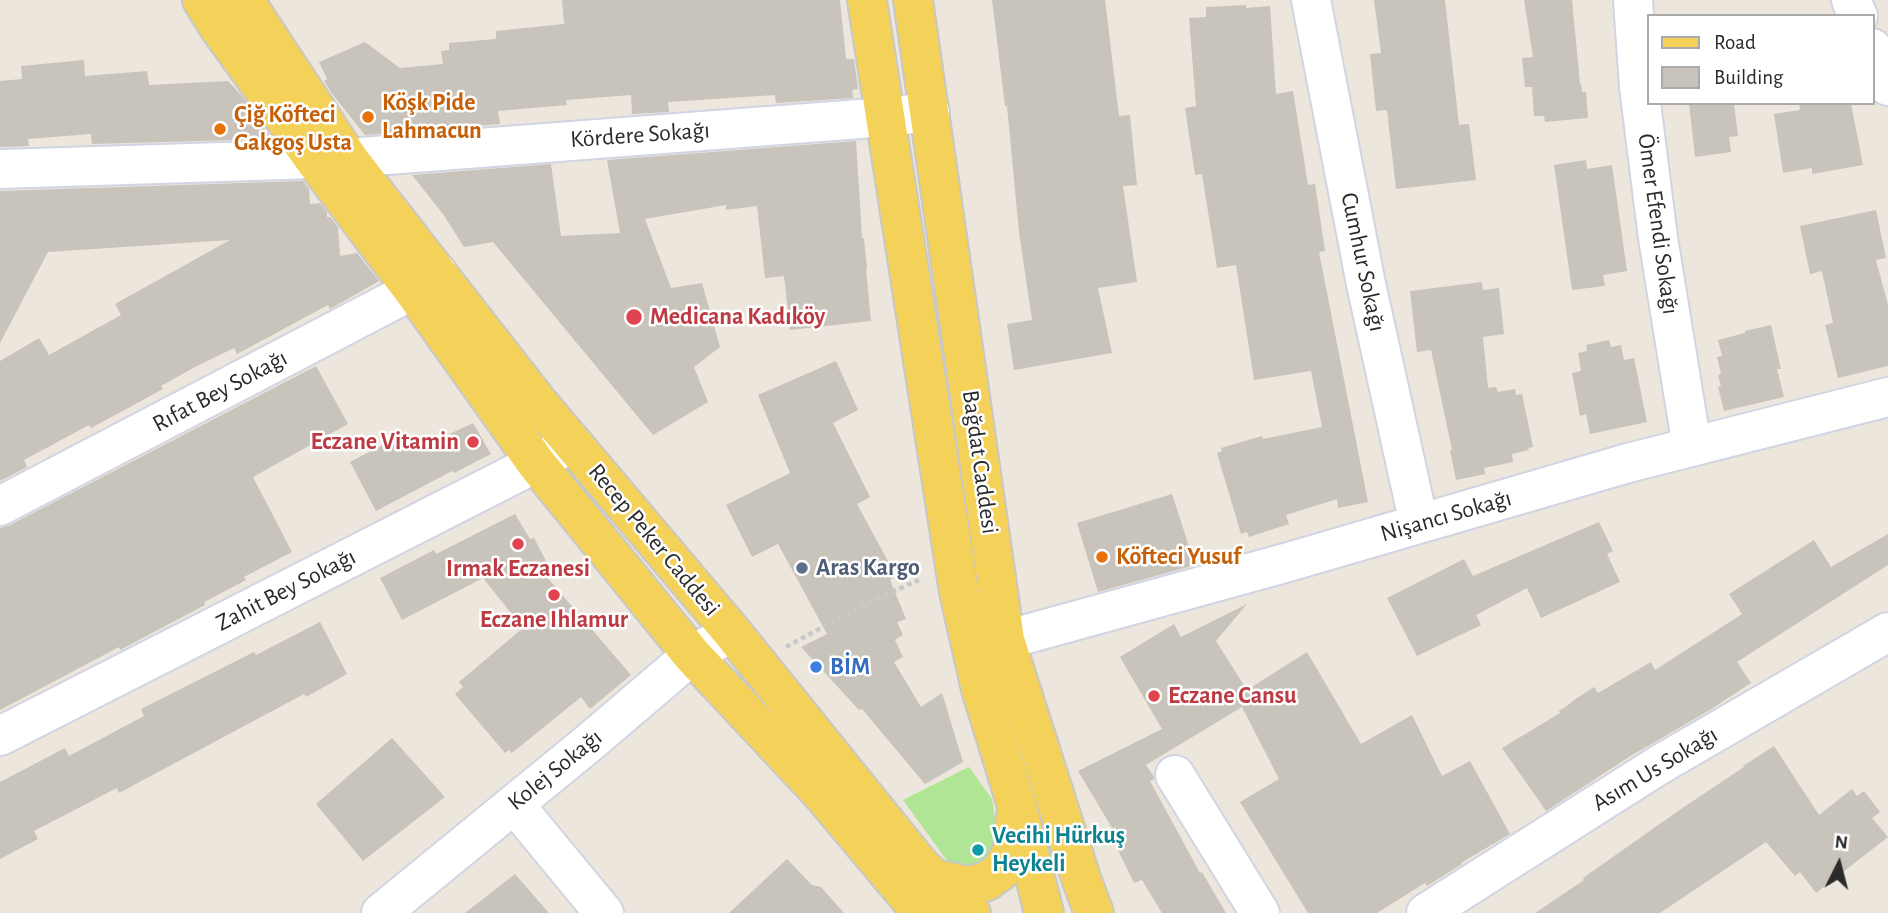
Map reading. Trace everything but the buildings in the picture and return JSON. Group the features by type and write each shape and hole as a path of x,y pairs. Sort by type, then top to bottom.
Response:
{"main road":[{"name":"Recep Peker Caddesi","path":"202,0 218,26 331,158 425,282 536,463 692,655 823,795 928,896 971,913"},
{"name":"Recep Peker Caddesi","path":"244,0 331,158"},
{"name":"Bağdat Caddesi","path":"867,0 959,592 981,689 1017,806 1044,913"},
{"name":"Bağdat Caddesi","path":"913,0 1005,640 1094,913"},
{"name":"Recep Peker Caddesi","path":"425,282 536,400 732,632 918,863 928,896"},
{"path":"928,896 987,881 1002,870 1013,849 1017,806"}],"street":[{"name":"Cumhur Sokağı","path":"1311,0 1366,284 1419,524"},
{"name":"Ömer Efendi Sokağı","path":"1633,0 1639,87 1658,238 1692,447"},
{"path":"1874,53 1888,86"},
{"name":"Kördere Sokağı","path":"0,169 331,158 930,112"},
{"name":"Rıfat Bey Sokağı","path":"0,506 425,282"},
{"name":"Nişancı Sokağı","path":"1005,640 1285,563 1628,463 1888,397"},
{"name":"Zahit Bey Sokağı","path":"0,736 572,443"},
{"name":"Kolej Sokağı","path":"382,913 692,655 732,632"},
{"name":"Asım Us Sokağı","path":"1426,913 1659,765 1888,632"},
{"path":"1175,775 1260,913"},
{"path":"514,804 604,913"}],"path":[{"path":"804,637 867,603 919,580"}],"green space":[{"path":"969,767 992,799 998,838 988,856 972,867 956,873 903,800"}],"place":[{"name":"Köşk Pide Lahmacun","path":"368,117"},
{"name":"Çiğ Köfteci Gakgoş Usta","path":"220,129"},
{"name":"Medicana Kadıköy","path":"634,317"},
{"name":"Eczane Vitamin","path":"473,442"},
{"name":"Irmak Eczanesi","path":"518,544"},
{"name":"Köfteci Yusuf","path":"1102,557"},
{"name":"Aras Kargo","path":"802,568"},
{"name":"Eczane Ihlamur","path":"554,595"},
{"name":"BİM","path":"816,667"},
{"name":"Eczane Cansu","path":"1154,696"},
{"name":"Vecihi Hürkuş Heykeli","path":"978,850"}]}
